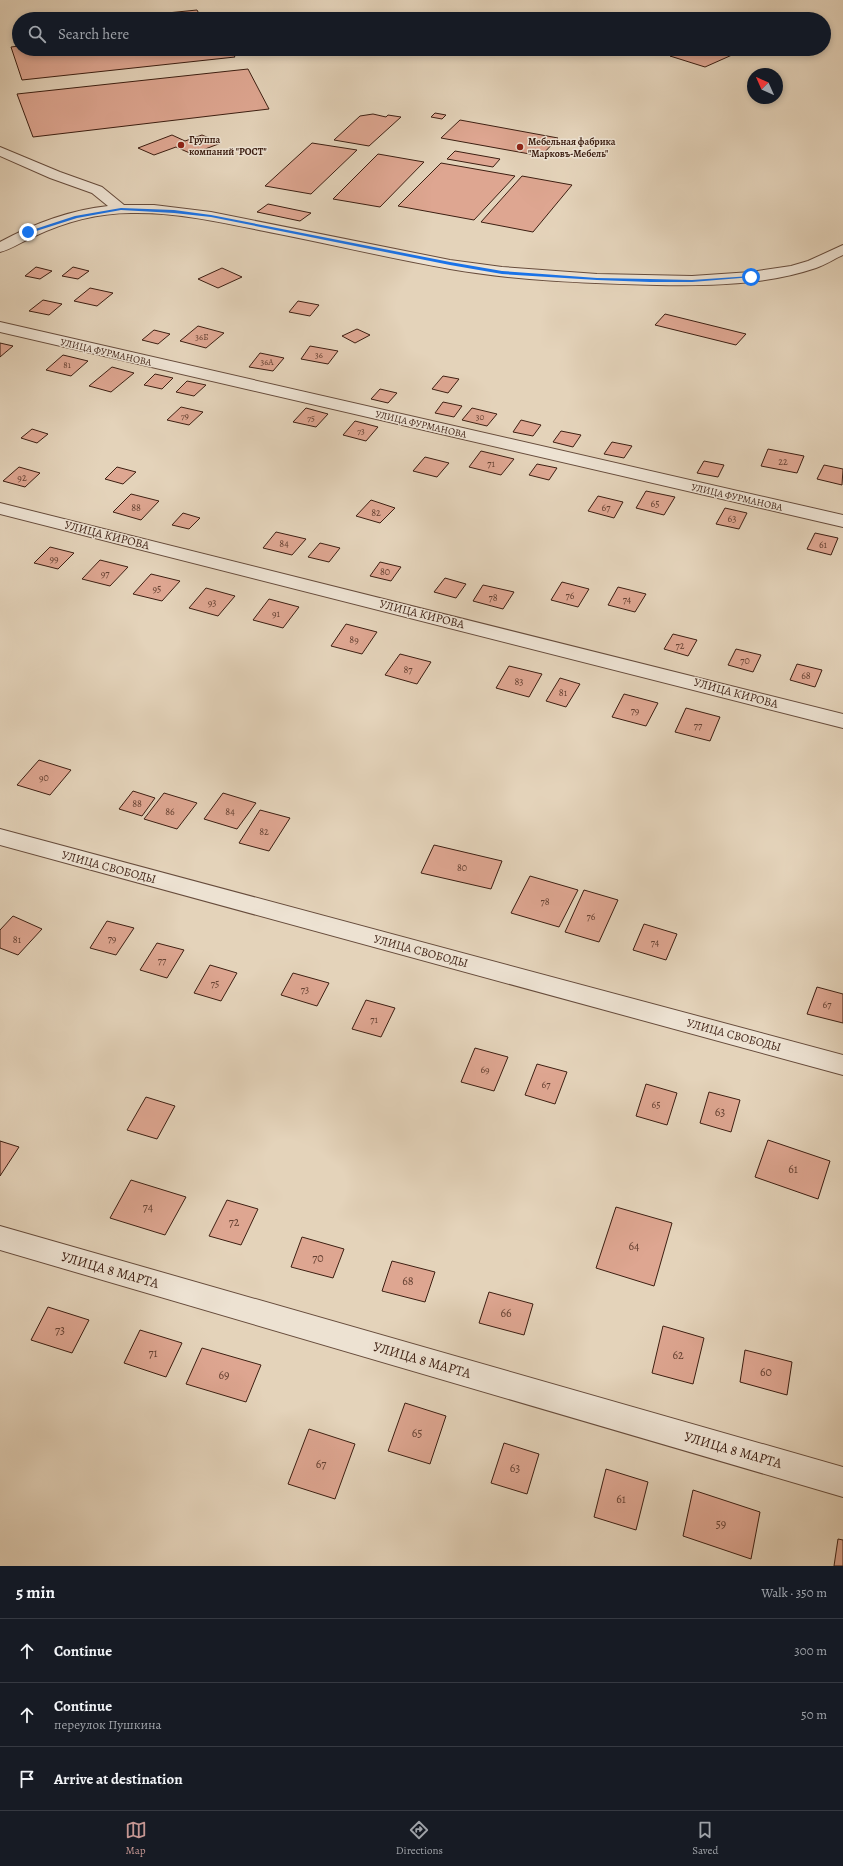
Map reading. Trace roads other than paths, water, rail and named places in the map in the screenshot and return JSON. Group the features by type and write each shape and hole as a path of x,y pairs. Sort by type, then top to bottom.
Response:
{"street":[{"path":"0,150 55,175 97,190 121,209"},
{"path":"0,248 28,232 72,218 121,209 174,211 211,216 443,262 502,272 597,279 692,281 751,277 793,270 813,264 843,249"},
{"name":"УЛИЦА ФУРМАНОВА","path":"0,327 843,521"},
{"name":"УЛИЦА КИРОВА","path":"0,508 843,721"},
{"name":"УЛИЦА СВОБОДЫ","path":"0,837 843,1065"},
{"name":"УЛИЦА 8 МАРТА","path":"0,1238 843,1482"}],"place":[{"name":"Группа компаний \"РОСТ\"","path":"181,145"},
{"name":"Мебельная фабрика \"Марковъ-Мебель\"","path":"520,147"}]}
